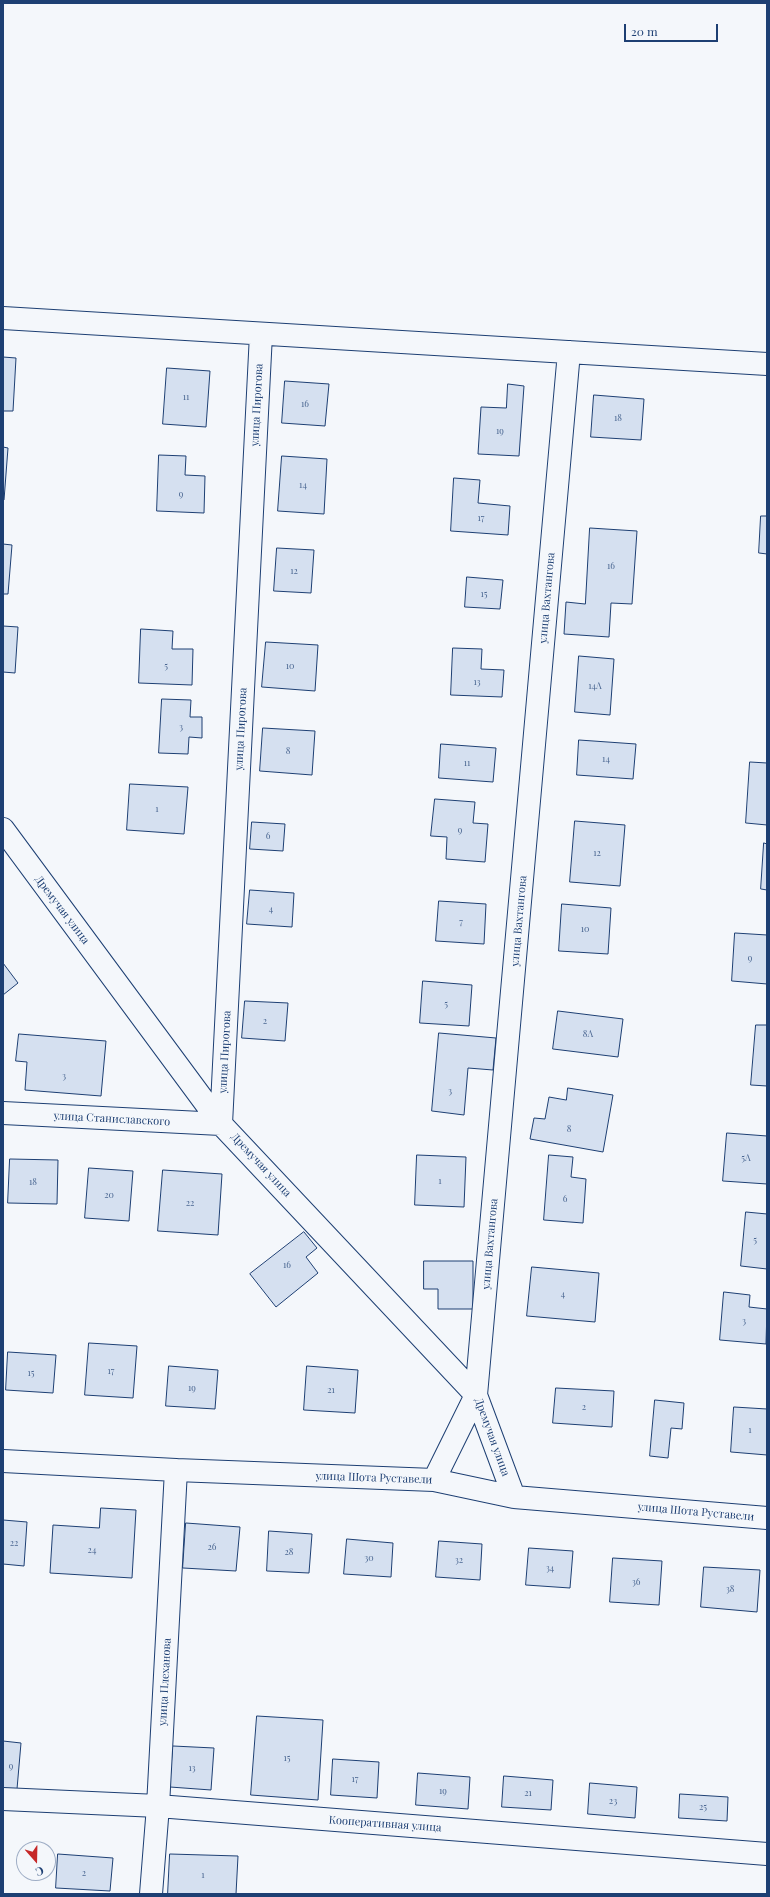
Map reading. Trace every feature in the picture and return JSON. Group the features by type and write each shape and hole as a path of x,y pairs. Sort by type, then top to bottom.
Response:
{"street":[{"path":"3,318 767,364"},
{"name":"улица Пирогова","path":"221,1124 261,334"},
{"name":"улица Вахтангова","path":"434,1480 476,1395 569,352"},
{"name":"Дремучая улица","path":"3,830 221,1124 476,1395 514,1497"},
{"name":"улица Станиславского","path":"3,1113 221,1124"},
{"name":"улица Шота Руставели","path":"3,1461 176,1470 434,1480 514,1497 767,1518"},
{"name":"улица Плеханова","path":"151,1894 158,1806 176,1470"},
{"name":"Кооперативная улица","path":"3,1799 158,1806 767,1854"}],"building":[{"path":"3,357 16,358 13,411 3,411"},
{"path":"167,368 210,371 206,427 163,424"},
{"path":"285,381 329,384 325,426 282,423"},
{"path":"508,384 524,386 519,456 478,454 481,407 506,408"},
{"path":"594,395 644,399 641,440 591,437"},
{"path":"3,447 8,448 4,500 3,500"},
{"path":"159,455 186,456 185,475 205,476 204,513 157,511"},
{"path":"282,456 327,459 324,514 278,511"},
{"path":"454,478 480,480 478,503 510,506 508,535 451,531"},
{"path":"761,516 767,516 767,554 759,553"},
{"path":"590,528 637,531 632,604 611,603 609,637 564,634 566,602 585,604"},
{"path":"3,544 12,545 8,594 3,594"},
{"path":"277,548 314,550 311,593 274,591"},
{"path":"467,577 503,580 500,609 465,607"},
{"path":"3,626 18,627 15,673 3,672"},
{"path":"141,629 173,631 172,649 193,649 192,685 139,683"},
{"path":"266,642 318,645 315,691 262,687"},
{"path":"453,648 482,649 481,669 504,670 502,697 451,695"},
{"path":"579,656 614,659 610,715 575,712"},
{"path":"162,699 191,700 190,717 202,717 202,738 189,737 188,754 159,753"},
{"path":"263,728 315,731 312,775 260,771"},
{"path":"579,740 636,744 633,779 577,775"},
{"path":"441,744 496,748 493,782 439,778"},
{"path":"750,762 767,763 767,825 746,823"},
{"path":"130,784 188,787 184,834 127,830"},
{"path":"435,799 475,802 473,823 488,824 485,862 446,859 447,837 431,836"},
{"path":"575,821 625,825 620,886 570,882"},
{"path":"252,822 285,824 283,851 250,849"},
{"path":"764,843 767,844 767,890 761,889"},
{"path":"250,890 294,893 292,927 247,924"},
{"path":"439,901 486,904 484,944 436,941"},
{"path":"562,904 611,908 608,954 559,951"},
{"path":"735,933 767,935 767,984 732,981"},
{"path":"3,963 18,983 3,995"},
{"path":"423,981 472,985 469,1026 420,1023"},
{"path":"245,1001 288,1003 285,1041 242,1038"},
{"path":"558,1011 623,1019 618,1057 553,1049"},
{"path":"756,1025 767,1025 767,1086 751,1085"},
{"path":"439,1033 496,1038 493,1070 468,1068 464,1115 432,1111"},
{"path":"19,1034 106,1041 101,1096 25,1090 27,1062 16,1061"},
{"path":"568,1088 613,1095 603,1152 530,1139 534,1118 545,1119 549,1097 566,1100"},
{"path":"727,1133 767,1136 767,1184 723,1181"},
{"path":"417,1155 466,1157 464,1207 415,1205"},
{"path":"549,1155 573,1157 571,1177 586,1179 583,1223 544,1220"},
{"path":"10,1159 58,1160 57,1204 8,1203"},
{"path":"89,1168 133,1171 129,1221 85,1218"},
{"path":"163,1170 222,1174 218,1235 158,1231"},
{"path":"746,1212 767,1214 767,1269 741,1266"},
{"path":"304,1232 317,1248 306,1257 318,1273 276,1307 250,1274"},
{"path":"424,1261 473,1261 473,1309 438,1309 438,1289 424,1289"},
{"path":"532,1267 599,1273 595,1322 527,1316"},
{"path":"724,1292 750,1295 749,1307 767,1309 766,1344 720,1340"},
{"path":"89,1343 137,1346 133,1398 85,1395"},
{"path":"8,1352 56,1355 53,1393 6,1390"},
{"path":"169,1366 218,1370 215,1409 166,1406"},
{"path":"307,1366 358,1370 355,1413 304,1410"},
{"path":"556,1388 614,1391 612,1427 553,1423"},
{"path":"655,1400 684,1403 682,1429 671,1428 668,1458 650,1456"},
{"path":"734,1407 767,1409 767,1455 731,1452"},
{"path":"101,1508 136,1510 132,1578 50,1573 53,1525 99,1528"},
{"path":"3,1520 27,1522 24,1566 3,1564"},
{"path":"186,1523 240,1527 236,1571 183,1568"},
{"path":"269,1531 312,1534 309,1573 267,1571"},
{"path":"347,1539 393,1543 391,1577 344,1574"},
{"path":"439,1541 482,1544 480,1580 436,1577"},
{"path":"529,1548 573,1551 570,1588 526,1585"},
{"path":"613,1558 662,1561 659,1605 610,1602"},
{"path":"704,1567 760,1570 757,1612 701,1607"},
{"path":"257,1716 323,1720 318,1800 251,1795"},
{"path":"3,1741 21,1743 17,1789 3,1789"},
{"path":"173,1746 214,1748 211,1790 170,1787"},
{"path":"333,1759 379,1762 377,1798 331,1795"},
{"path":"418,1773 470,1777 468,1809 416,1805"},
{"path":"504,1776 553,1780 551,1810 502,1807"},
{"path":"590,1783 637,1787 635,1818 588,1814"},
{"path":"680,1794 728,1797 727,1821 679,1818"},
{"path":"58,1854 113,1858 110,1891 56,1888"},
{"path":"170,1854 238,1856 236,1894 168,1894"}]}
